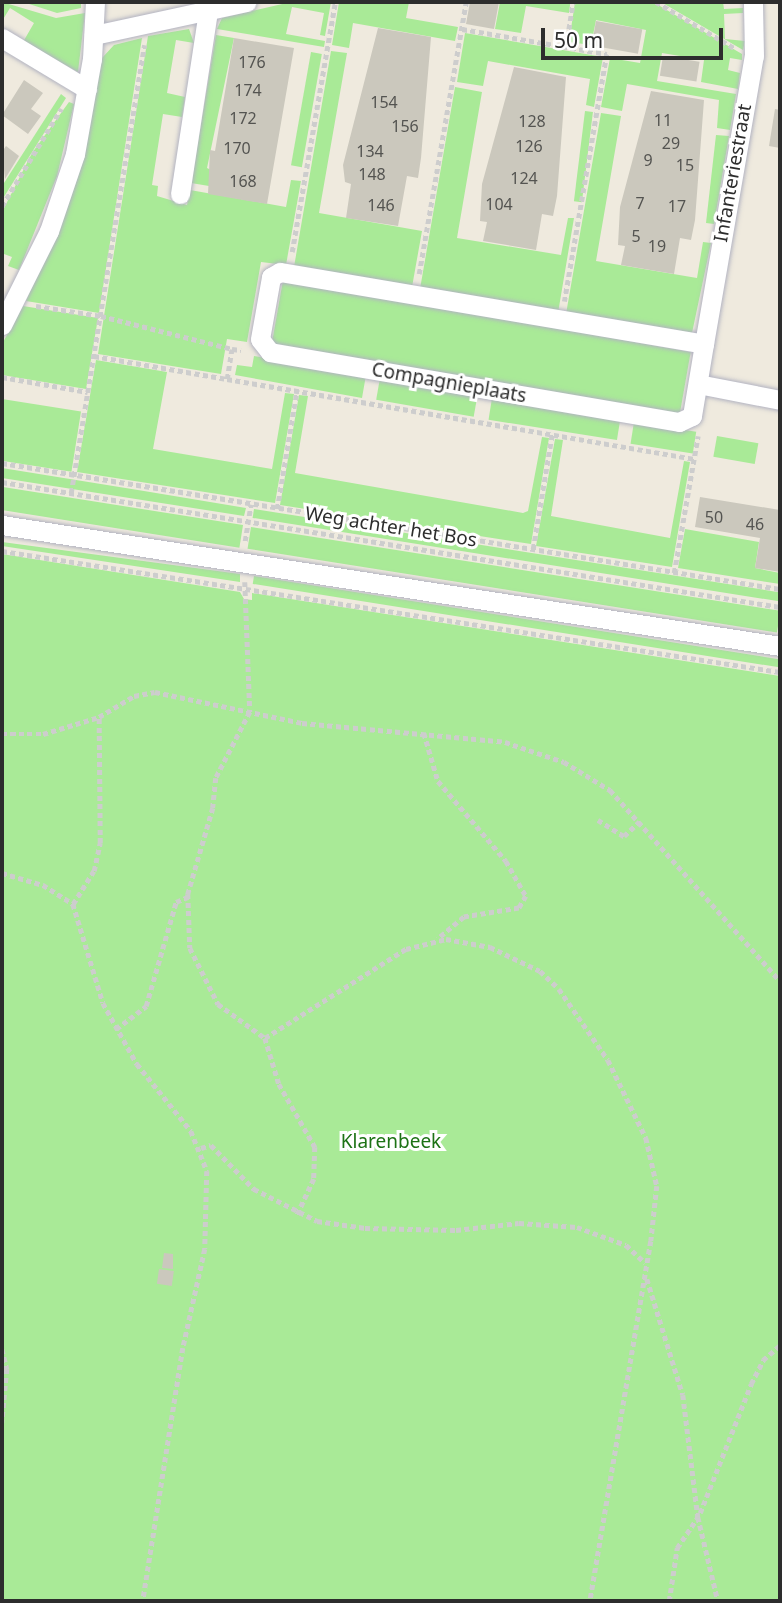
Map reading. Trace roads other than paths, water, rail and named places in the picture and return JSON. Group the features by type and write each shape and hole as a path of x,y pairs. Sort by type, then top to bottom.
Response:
{"street":[{"path":"2,325 8,300 63,192 94,35 95,2"},
{"path":"94,35 246,2"},
{"name":"Infanteriestraat","path":"704,344 754,56 753,2"},
{"path":"180,194 208,11"},
{"path":"2,38 82,88"},
{"name":"Compagnieplaats","path":"698,384 692,416 679,422 270,352 260,343 271,277 288,274 704,344"},
{"path":"704,344 698,384 780,400"},
{"path":"2,525 780,646"}],"park label":[{"name":"Klarenbeek","path":"391,1142"}]}
